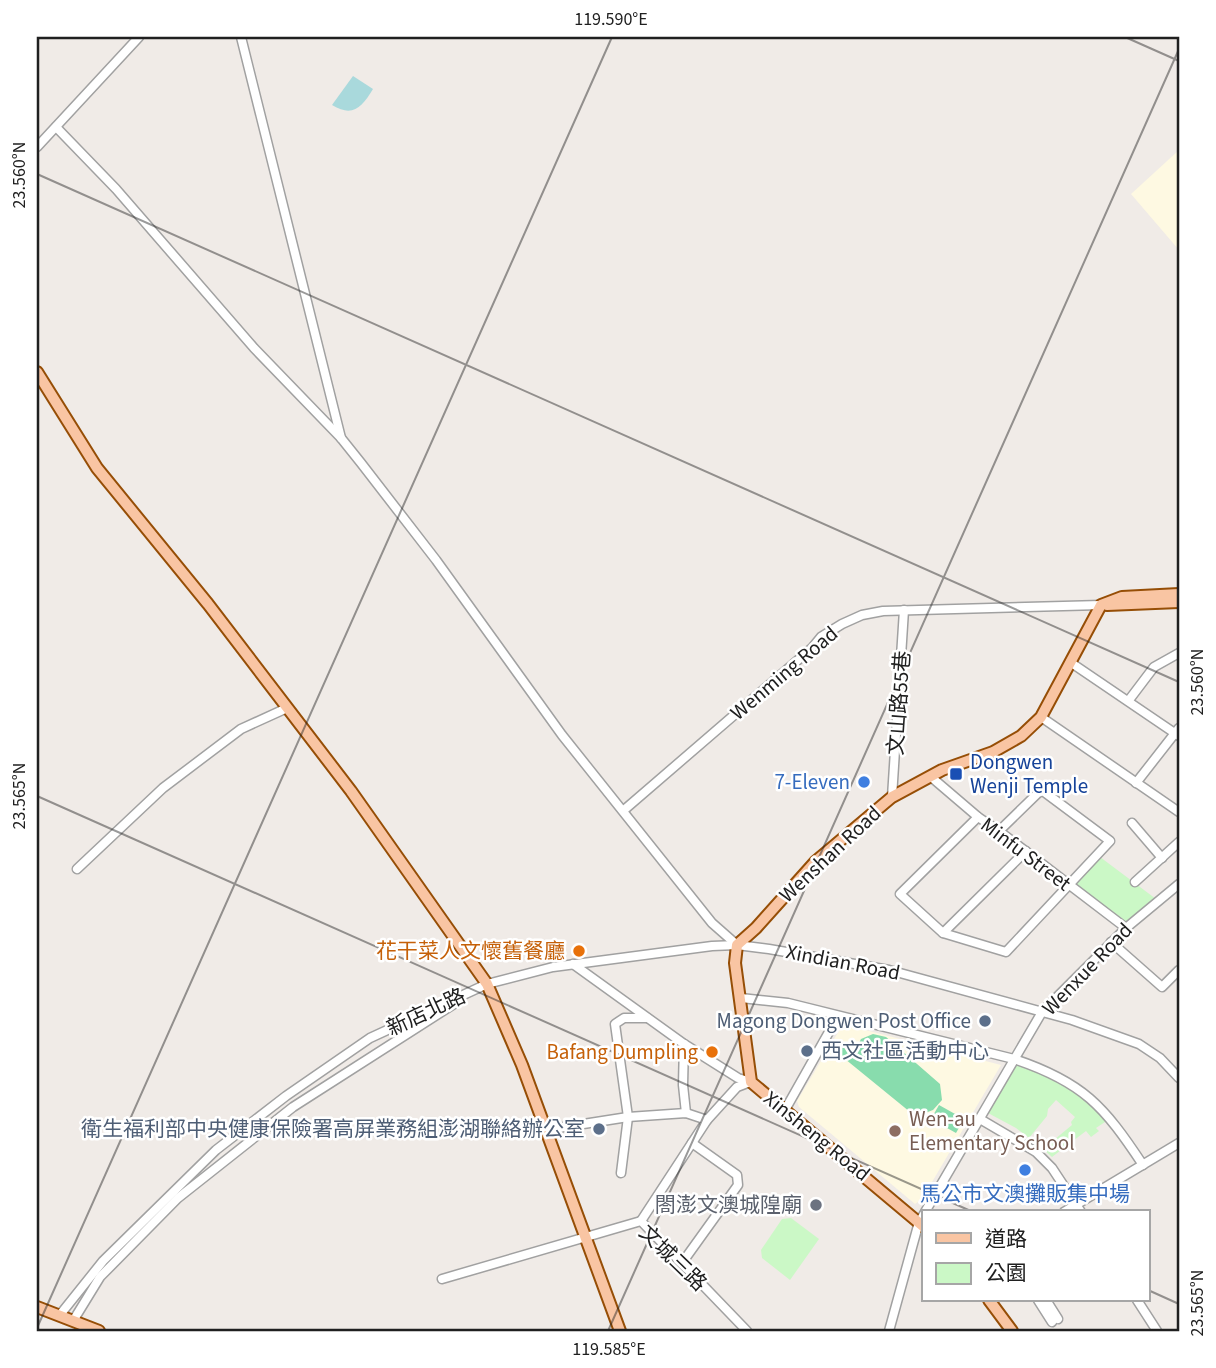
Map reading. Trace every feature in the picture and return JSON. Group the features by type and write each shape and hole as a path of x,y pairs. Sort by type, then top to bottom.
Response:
{"main road":[{"path":"37,372 97,468 208,604 288,708 360,804 487,984 522,1065 620,1331"},
{"path":"1101,605 1122,597 1179,594"},
{"path":"1101,605 1179,602"},
{"name":"Wenshan Road","path":"737,945 756,928 816,861 892,797 942,769 993,752 1021,736 1041,717 1101,605"},
{"name":"Xinsheng Road","path":"737,945 735,963 751,1082 922,1218"},
{"path":"990,1302 1012,1331"},
{"path":"37,1307 99,1331"}],"street":[{"path":"37,148 139,37"},
{"path":"241,37 341,438"},
{"path":"56,127 116,189 254,348 341,438 436,560 562,735 712,923 737,945"},
{"name":"Wenming Road","path":"624,810 803,656 821,637 862,615 904,610 1101,605"},
{"name":"文山路55巷","path":"892,797 904,610"},
{"path":"1129,700 1154,667 1179,653"},
{"path":"1070,662 1178,732 1136,783"},
{"path":"77,869 163,788 241,729 288,708"},
{"path":"1041,717 1179,812"},
{"name":"Minfu Street","path":"930,776 978,817 1126,928"},
{"path":"978,817 900,894 943,933 1006,952 1110,841 1043,791 999,831"},
{"path":"1132,823 1162,858"},
{"path":"1135,881 1179,842"},
{"path":"943,933 1026,851"},
{"name":"Wenxue Road","path":"928,1210 1042,1012 1111,942 1179,884"},
{"path":"1111,942 1162,986 1179,970"},
{"name":"Xindian Road","path":"487,984 573,964 691,947 737,945 796,952 889,970 1102,1029 1139,1044 1178,1073"},
{"path":"573,964 684,1044 738,1078 751,1082"},
{"name":"新店北路","path":"58,1316 103,1261 216,1150 286,1096 370,1038 487,984"},
{"name":"新店北路","path":"73,1321 100,1277 178,1198 293,1107 487,984"},
{"path":"741,998 788,1003 1049,1070 1081,1090 1104,1111 1143,1165"},
{"path":"785,1110 838,1016"},
{"path":"621,1173 628,1117 615,1024 624,1018 647,1018"},
{"path":"684,1044 683,1085 686,1113"},
{"path":"641,1221 708,1120 737,1087 751,1082"},
{"path":"545,1130 628,1117 686,1113 708,1120"},
{"path":"980,1119 1036,1152 1052,1168 1078,1209 1179,1143"},
{"path":"682,1263 738,1185 737,1175 692,1143"},
{"name":"文城三路","path":"442,1279 641,1221 747,1331"},
{"name":"Wenxue Road","path":"890,1331 922,1222"},
{"path":"1040,1302 1055,1320 1047,1302"},
{"path":"1138,1302 1157,1331"}],"shaded area":[{"path":"1179,150 1179,250 1131,194"},
{"name":"Wen-au Elementary School","path":"846,1025 1001,1065 922,1199 915,1204 799,1107 797,1101 840,1029"}],"green space":[{"path":"1100,857 1156,899 1126,925 1071,885"},
{"path":"873,1034 886,1037 940,1084 942,1100 933,1110 925,1113 931,1119 926,1125 834,1050 839,1044 853,1055 861,1039"},
{"path":"1015,1061 1080,1091 1108,1120 1096,1128 1099,1131 1091,1137 1086,1131 1052,1157 1043,1149 1072,1125 1075,1117 1056,1100 1029,1138 988,1113"},
{"path":"939,1105 964,1119 956,1133 931,1119"},
{"path":"791,1218 819,1239 790,1280 762,1258 761,1250 782,1219"}],"water":[{"path":"353,76 373,89 356,109 339,109 332,105"}],"place":[{"name":"Dongwen Wenji Temple","path":"956,774"},
{"name":"7-Eleven","path":"864,782"},
{"name":"花干菜人文懷舊餐廳","path":"579,951"},
{"name":"Magong Dongwen Post Office","path":"985,1021"},
{"name":"西文社區活動中心","path":"807,1051"},
{"name":"Bafang Dumpling","path":"712,1052"},
{"name":"衛生福利部中央健康保險署高屏業務組澎湖聯絡辦公室","path":"599,1129"},
{"name":"Wen-au Elementary School","path":"895,1131"},
{"name":"馬公市文澳攤販集中場","path":"1025,1170"},
{"name":"閤澎文澳城隍廟","path":"816,1205"}]}
